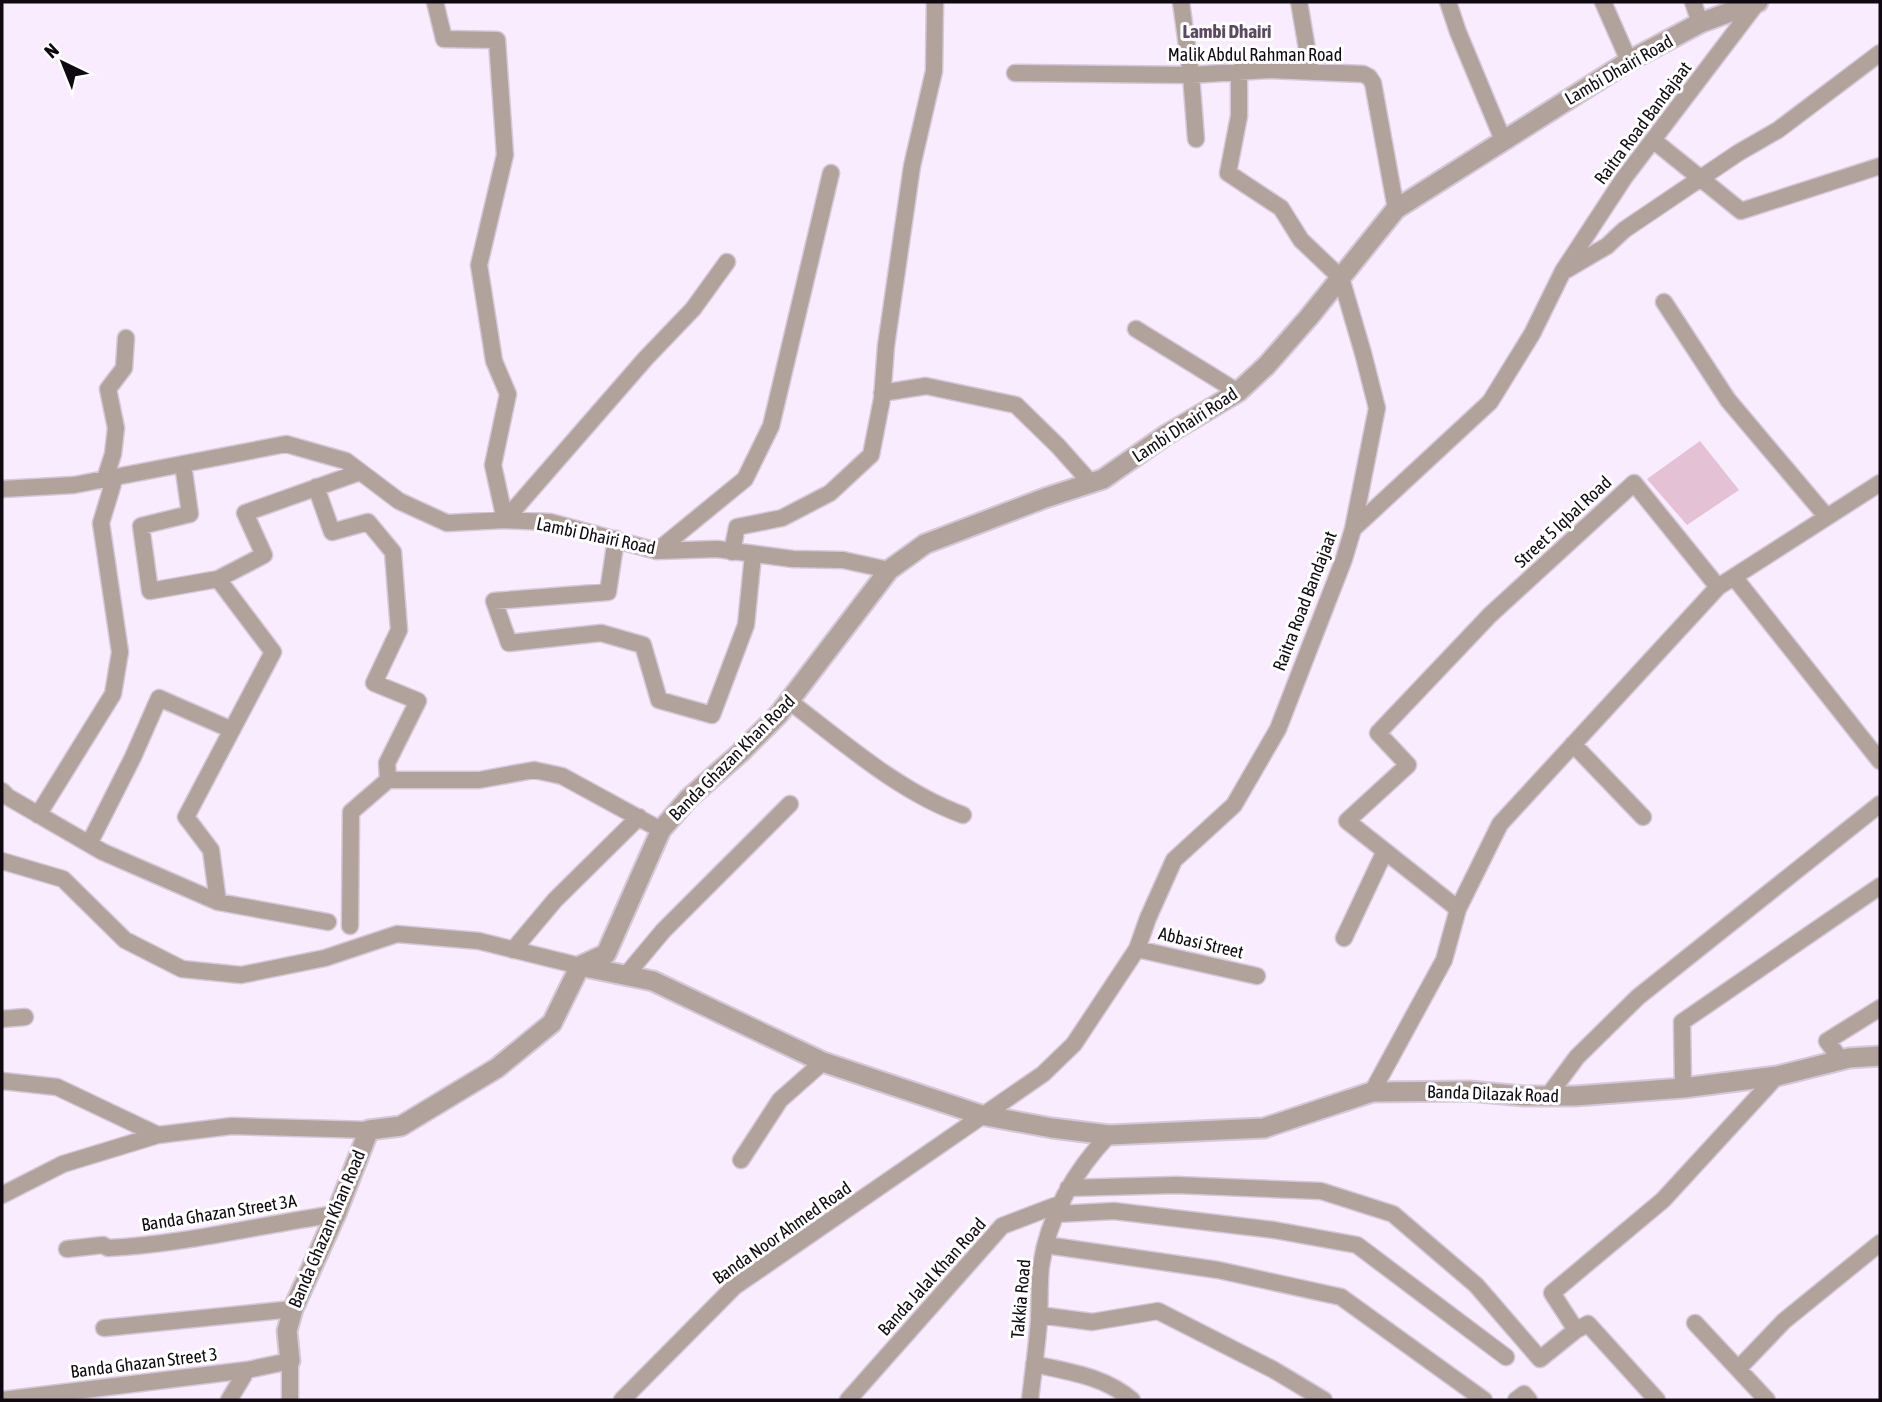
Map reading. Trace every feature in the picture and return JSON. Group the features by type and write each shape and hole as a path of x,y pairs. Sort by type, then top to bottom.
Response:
{"street":[{"path":"435,2 444,39 497,40 505,155 479,265 494,361 508,394 493,465 505,520"},
{"path":"732,552 737,527 782,518 830,493 871,456 882,394 886,346 912,166 934,71 935,2"},
{"path":"1181,2 1196,139"},
{"path":"1299,2 1311,72"},
{"path":"1448,2 1503,140"},
{"path":"1603,2 1629,61"},
{"path":"1693,2 1700,23"},
{"name":"Lambi Dhairi Road","path":"2,489 74,485 286,444 346,461 399,501 447,523 505,520 550,522 657,551 717,549 793,559 843,560 889,570 925,544 1103,479 1166,435 1238,392 1267,365 1396,209 1629,61 1700,23 1757,2"},
{"name":"Raitra Road Bandajaat","path":"981,1115 1043,1074 1074,1044 1137,949 1147,918 1174,860 1234,805 1278,729 1344,559 1353,529 1490,402 1532,334 1563,271 1624,178 1757,2"},
{"path":"1563,271 1607,246 1624,230 1738,153 1778,130 1880,53"},
{"path":"1238,71 1239,116 1228,173 1281,208 1301,240 1340,278 1377,408 1353,529"},
{"name":"Malik Abdul Rahman Road","path":"1015,73 1191,75 1238,71 1363,74 1373,83 1396,209"},
{"path":"1653,140 1741,211 1880,166"},
{"path":"657,551 745,478 771,426 831,173"},
{"path":"505,520 646,358 693,309 727,262"},
{"path":"1664,302 1728,400 1826,516"},
{"path":"1136,329 1238,392"},
{"path":"38,815 113,694 120,652 101,523 116,428 108,389 124,368 126,338"},
{"path":"882,394 926,386 1016,405 1091,483"},
{"path":"183,464 190,514 141,526 150,591 218,579 264,555 245,513 360,472"},
{"name":"Street 5 Iqbal Road","path":"1385,851 1347,821 1408,765 1378,733 1490,615 1634,483 1718,587"},
{"path":"1372,1092 1444,960 1458,909 1500,824 1718,587 1880,483"},
{"path":"316,487 332,532 368,522 393,552 399,630 374,683 418,701 387,763 388,780"},
{"path":"616,539 608,592 494,601 509,643 601,633 643,645 659,700 712,715 746,625 753,555"},
{"name":"Banda Ghazan Khan Road","path":"290,1361 287,1331 293,1309 336,1214 369,1130 401,1125 497,1068 552,1023 580,966 606,954 661,830 689,798 740,753 789,701 889,570"},
{"path":"1734,577 1880,761"},
{"path":"218,579 273,652 186,817 211,850 218,902"},
{"path":"89,844 159,698 232,730"},
{"path":"789,701 883,772 944,808 963,815"},
{"path":"1573,744 1643,817"},
{"path":"350,926 351,812 388,780 479,780 534,770 562,776 661,830"},
{"path":"2,791 89,844 218,902 328,922"},
{"path":"627,974 663,931 790,804"},
{"path":"1548,1096 1577,1057 1638,997 1880,804"},
{"path":"513,950 555,900 639,817"},
{"path":"1344,938 1385,851 1458,909"},
{"path":"2,860 62,879 125,940 182,969 242,975 325,958 397,934 479,941 580,966"},
{"path":"1683,1088 1682,1022 1880,886"},
{"name":"Abbasi Street","path":"1137,949 1258,976"},
{"name":"Banda Dilazak Road","path":"580,966 653,981 823,1062 981,1115 1109,1135 1264,1128 1372,1092 1469,1091 1548,1096 1683,1088 1777,1076 1841,1060 1880,1056"},
{"path":"1841,1060 1827,1041 1880,1008"},
{"path":"2,1018 25,1017"},
{"path":"741,1160 780,1100 823,1062"},
{"path":"1576,1330 1552,1293 1663,1200 1777,1076"},
{"path":"2,1081 57,1087 158,1135"},
{"name":"Banda Noor Ahmed Road","path":"622,1400 693,1325 734,1287 900,1174 981,1115"},
{"path":"2,1195 62,1164 158,1135 232,1126 369,1130"},
{"name":"Takkia Road","path":"1033,1400 1041,1266 1046,1245 1062,1202 1083,1164 1109,1135"},
{"path":"1062,1202 1176,1185 1321,1191 1393,1214 1476,1285 1540,1359 1576,1330 1588,1324 1657,1400"},
{"path":"1062,1202 1114,1211 1274,1230 1357,1245 1506,1357"},
{"name":"Banda Jalal Khan Road","path":"848,1400 1002,1226 1062,1202"},
{"name":"Banda Ghazan Street 3A","path":"67,1249 103,1245 108,1248 160,1245 336,1214"},
{"path":"1739,1368 1783,1321 1880,1243"},
{"path":"1046,1245 1218,1270 1341,1297 1484,1400"},
{"path":"104,1328 293,1309"},
{"path":"1039,1315 1092,1322 1158,1311 1273,1370 1324,1400"},
{"path":"1695,1323 1767,1400"},
{"path":"290,1361 290,1400"},
{"name":"Banda Ghazan Street 3","path":"2,1400 247,1370 290,1361"},
{"path":"1034,1363 1098,1378 1132,1400"},
{"path":"229,1400 247,1370"},
{"path":"1516,1400 1524,1394 1529,1400"}],"building":[{"path":"1700,441 1739,490 1687,525 1647,479"}],"district":[{"name":"Lambi Dhairi","path":"1227,31"}]}
